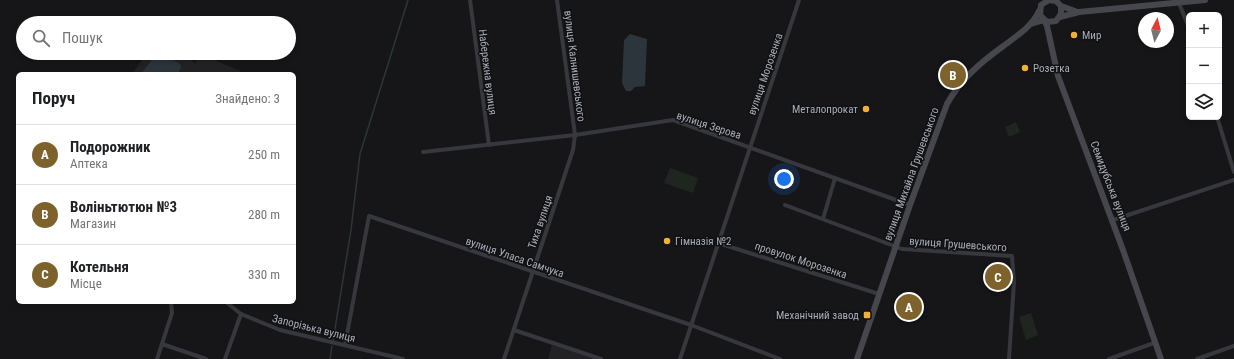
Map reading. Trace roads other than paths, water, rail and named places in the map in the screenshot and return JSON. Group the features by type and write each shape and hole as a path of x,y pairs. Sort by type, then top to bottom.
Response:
{"main road":[{"path":"1079,12 1050,22 1044,20 1040,12 1043,2 1049,0 1055,1 1061,6 1079,12 1086,12 1204,0"},
{"path":"1050,36 1058,19 1061,6"},
{"name":"вулиця Михайла Грушевського","path":"1028,26 1040,12"},
{"name":"вулиця Михайла Грушевського","path":"858,359 910,205 947,104 955,89 986,58 1028,26 1044,20"},
{"name":"Семидубська вулиця","path":"1044,20 1050,36 1058,76 1113,220 1154,343 1161,359"}],"street":[{"name":"Набережна вулиця","path":"470,0 489,145"},
{"name":"вулиця Калнишевського","path":"557,0 575,135"},
{"name":"вулиця Морозенка","path":"680,359 749,147 799,0"},
{"path":"1178,2 1186,21"},
{"name":"вулиця Зерова","path":"422,152 575,135 674,120 910,205"},
{"path":"1218,120 1234,172"},
{"name":"Тиха вулиця","path":"504,359 573,150 575,135"},
{"path":"823,219 835,178"},
{"path":"1113,220 1234,180"},
{"path":"785,205 896,247"},
{"name":"вулиця Уласа Самчука","path":"345,345 369,216 691,325 780,359"},
{"name":"провулок Морозенка","path":"718,243 879,294"},
{"name":"вулиця Грушевського","path":"896,247 902,249 1012,256 1014,282 1009,359"},
{"path":"157,359 172,313 171,304"},
{"name":"Запорізька вулиця","path":"228,304 241,314 280,330 403,359"},
{"path":"225,359 241,314"},
{"path":"514,330 601,359"},
{"path":"1109,359 1154,343"},
{"path":"162,344 206,359"},
{"path":"1197,359 1234,346"}],"waterway":[{"path":"333,341 351,230 360,154 408,0"},
{"path":"330,359 332,346"}],"place":[{"name":"Мир","path":"1074,35"},
{"name":"Розетка","path":"1025,68"},
{"name":"Воліньтютюн №3","path":"953,75"},
{"name":"Металопрокат","path":"866,109"},
{"name":"Гімназія №2","path":"667,241"},
{"name":"Котельня","path":"998,277"},
{"name":"Подорожник","path":"909,307"},
{"name":"Механічний завод","path":"867,315"}]}
